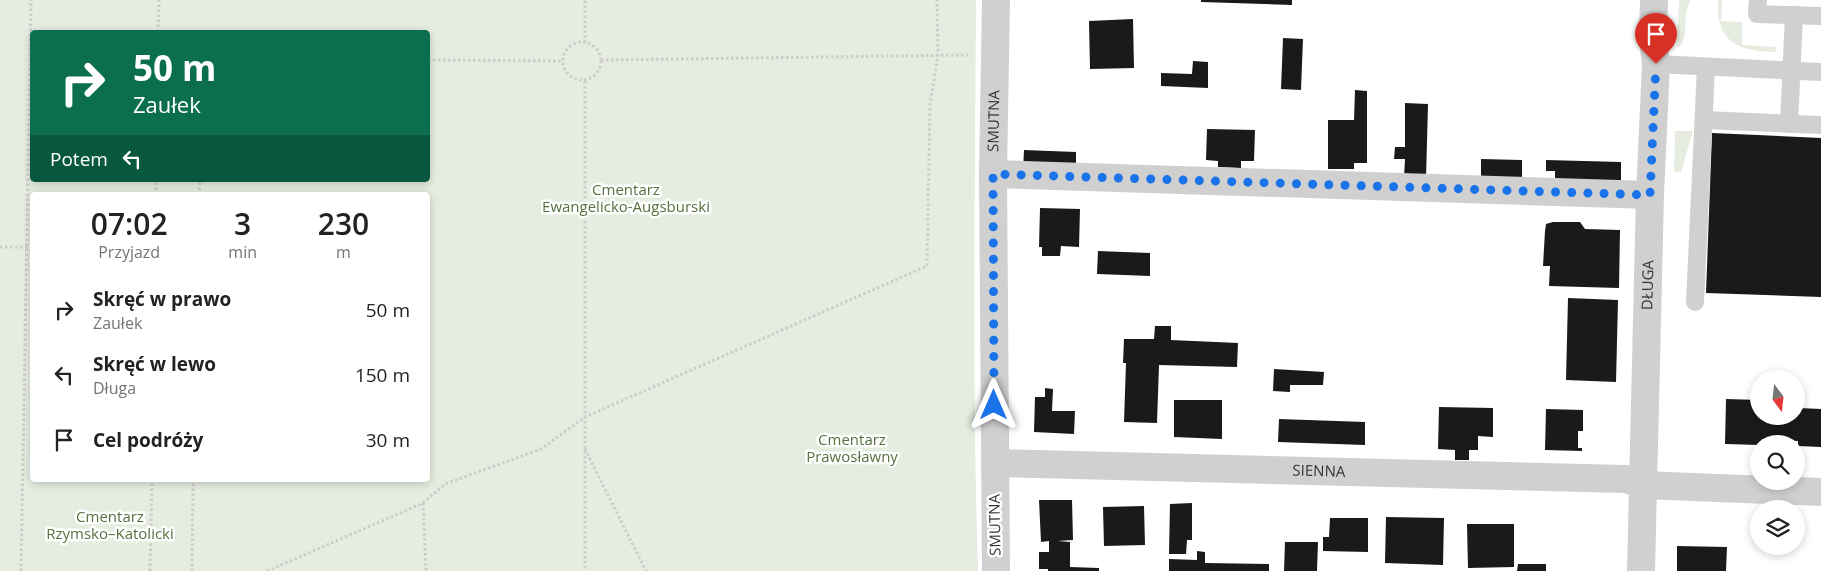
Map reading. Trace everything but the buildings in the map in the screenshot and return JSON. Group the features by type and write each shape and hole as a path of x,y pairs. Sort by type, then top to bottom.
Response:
{"street":[{"name":"SMUTNA","path":"996,0 993,174 996,571"},
{"name":"DŁUGA","path":"1641,571 1650,195 1656,64 1653,38 1654,0"},
{"path":"993,174 1650,195"},
{"name":"SIENNA","path":"995,463 1626,479 1643,485 1821,492"}],"lane":[{"path":"1758,0 1757,14 1821,16"},
{"path":"1789,124 1794,15"},
{"path":"1656,64 1821,72"},
{"path":"1695,302 1706,66"},
{"path":"1704,120 1821,125"}],"path":[{"path":"31,0 31,30"},
{"path":"158,30 159,0"},
{"path":"585,0 585,42"},
{"path":"267,571 423,503 445,484 541,449 585,417 927,266 930,105 938,55 937,0"},
{"path":"585,42 596,48 601,60 596,75 585,81 572,78 564,68 563,61 564,55 572,45 585,42"},
{"path":"601,60 976,54"},
{"path":"430,60 563,61"},
{"path":"21,571 30,62"},
{"path":"585,81 585,571"},
{"path":"0,247 27,247"},
{"path":"585,448 646,571"},
{"path":"150,571 152,482"},
{"path":"192,571 193,482"},
{"path":"423,503 426,571"}],"green space":[{"name":"Cmentarz Ewangelicko-Augsburski","path":"0,0 976,0 974,357 978,571 0,571"},
{"path":"1679,0 1691,0 1686,12 1685,37 1680,46 1677,47"},
{"path":"1718,0 1722,0 1721,21 1742,22 1742,45 1776,47 1776,52 1751,50 1732,42 1725,35 1721,26 1718,15"},
{"path":"1675,131 1693,131 1681,172 1674,172"}],"route":[{"path":"994,405 993,174 1650,195 1656,64"}],"park label":[{"name":"Cmentarz Prawosławny","path":"852,448"},
{"name":"Cmentarz Rzymsko–Katolicki","path":"110,526"}]}
